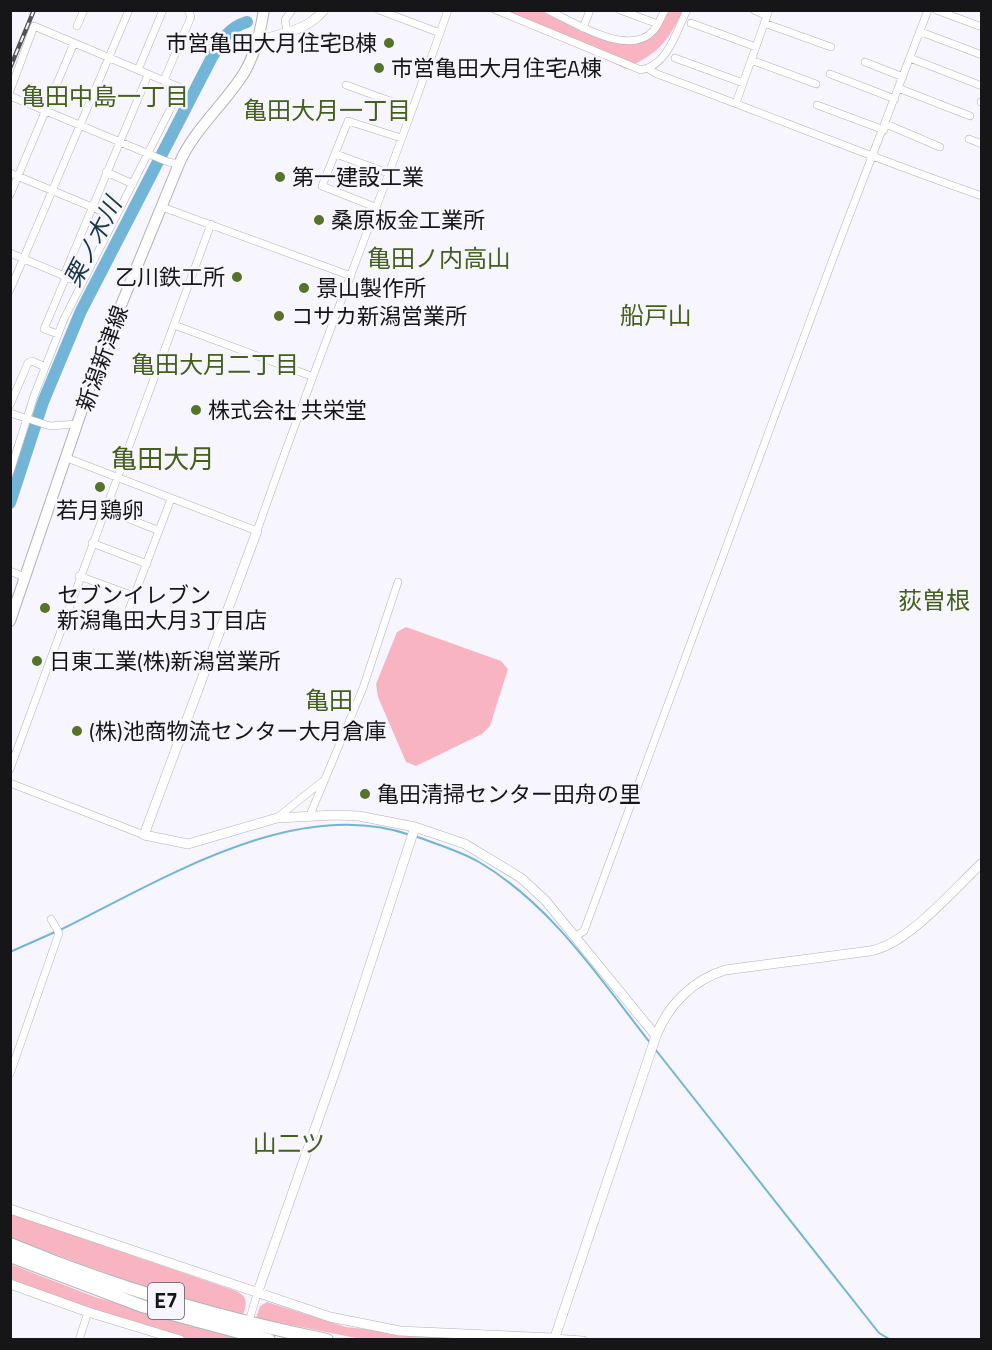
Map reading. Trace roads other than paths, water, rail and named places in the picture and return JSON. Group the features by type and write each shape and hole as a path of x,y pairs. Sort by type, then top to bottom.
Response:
{"highway":[{"name":"E7","path":"10,1244 146,1295 252,1324 327,1340"},
{"name":"E7","path":"10,1256 142,1306 270,1340"}],"main road":[{"name":"新潟新津線","path":"10,621 67,458 100,354 162,207 173,163 245,71 259,40 263,11"}],"street":[{"path":"77,26 84,10"},
{"path":"10,290 129,10"},
{"path":"138,70 163,10"},
{"path":"164,80 191,17 188,10"},
{"path":"287,32 285,20 292,10"},
{"path":"259,40 300,29 318,18 324,10"},
{"path":"379,10 440,33"},
{"path":"144,835 257,531 311,376 351,276 448,10"},
{"path":"496,10 514,13 634,69 649,69 657,75 736,103 873,158 981,196"},
{"path":"548,10 583,28 615,40 646,36 658,24 665,10"},
{"path":"583,28 590,10"},
{"path":"620,10 658,24"},
{"path":"649,69 664,57 687,10"},
{"path":"754,10 831,47"},
{"path":"576,936 584,931 928,10"},
{"path":"936,10 981,27"},
{"path":"736,103 767,16"},
{"path":"691,23 756,47"},
{"path":"10,91 34,26 181,88 152,155 133,184 81,283 58,334 10,472"},
{"path":"921,32 981,55"},
{"path":"10,195 74,43"},
{"path":"675,58 743,83"},
{"path":"910,58 981,86"},
{"path":"751,60 816,84"},
{"path":"865,62 903,77"},
{"path":"830,74 895,99"},
{"path":"58,334 44,329 106,172 148,75"},
{"path":"346,86 412,109"},
{"path":"898,88 970,116"},
{"path":"10,96 173,163"},
{"path":"817,105 940,147"},
{"path":"375,207 322,186 348,121 401,138"},
{"path":"969,139 981,144"},
{"path":"336,154 388,173"},
{"path":"106,172 133,184"},
{"path":"10,173 116,217"},
{"path":"162,207 351,276"},
{"path":"10,769 79,576 211,224"},
{"path":"10,253 81,283"},
{"path":"174,325 311,376"},
{"path":"10,405 28,363 32,361 45,367"},
{"path":"10,413 50,426 77,424"},
{"path":"67,458 257,531"},
{"path":"128,612 171,499"},
{"path":"104,512 115,513 138,525 159,530"},
{"path":"92,543 147,564"},
{"path":"10,571 26,578"},
{"path":"79,576 134,596"},
{"path":"310,815 363,688 398,582"},
{"path":"277,819 325,780"},
{"path":"10,783 144,835 188,844 277,819 310,815 359,816 415,828 465,844 520,878 545,900 576,936 655,1038"},
{"path":"250,1318 337,1066 415,828"},
{"path":"554,1339 655,1038 663,1017 675,1002 717,972 870,951 889,946 904,936 981,863"},
{"path":"10,1074 59,933 51,919"},
{"path":"10,1209 330,1317 400,1331 583,1340"},
{"path":"10,1284 88,1312 180,1340"},
{"path":"79,1340 88,1312"}],"waterway":[{"name":"栗ノ木川","path":"10,503 43,402 81,311 211,59 229,32 247,22"},
{"path":"60,930 184,868 229,849 275,835 321,826 366,826 410,835"},
{"path":"415,836 479,862 530,899 573,945 651,1044"},
{"path":"10,952 55,932"},
{"path":"655,1049 879,1333 891,1340"}],"railway":[{"path":"10,68 34,10"}],"place":[{"name":"市営亀田大月住宅B棟","path":"389,43"},
{"name":"市営亀田大月住宅A棟","path":"379,68"},
{"name":"第一建設工業","path":"280,177"},
{"name":"桑原板金工業所","path":"319,220"},
{"name":"乙川鉄工所","path":"237,277"},
{"name":"景山製作所","path":"304,288"},
{"name":"コサカ新潟営業所","path":"279,316"},
{"name":"株式会社 共栄堂","path":"196,410"},
{"name":"若月鶏卵","path":"100,487"},
{"name":"セブンイレブン 新潟亀田大月3丁目店","path":"45,608"},
{"name":"日東工業(株)新潟営業所","path":"37,661"},
{"name":"(株)池商物流センター大月倉庫","path":"77,731"},
{"name":"亀田清掃センター田舟の里","path":"365,794"}],"district":[{"name":"亀田中島一丁目","path":"105,97"},
{"name":"亀田大月一丁目","path":"327,111"},
{"name":"亀田ノ内高山","path":"439,259"},
{"name":"船戸山","path":"656,316"},
{"name":"亀田大月二丁目","path":"215,365"},
{"name":"亀田大月","path":"163,459"},
{"name":"荻曽根","path":"934,601"},
{"name":"亀田","path":"329,701"},
{"name":"山二ツ","path":"289,1144"}]}
